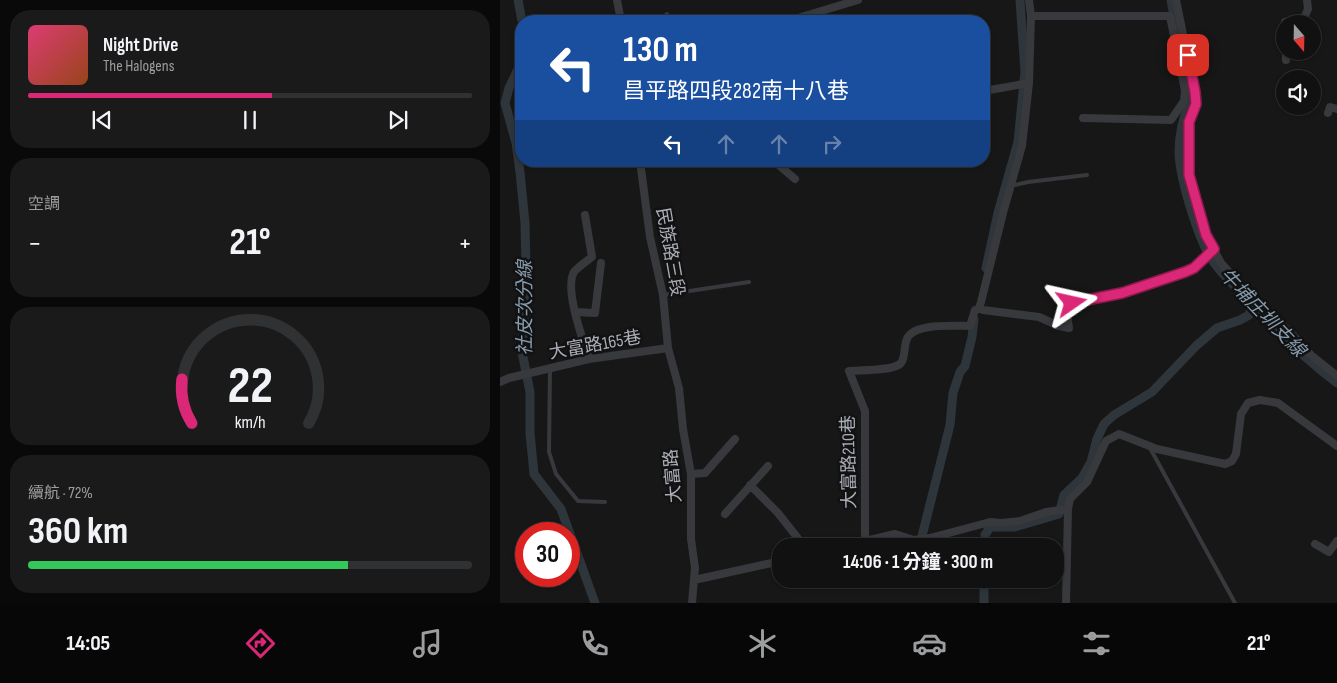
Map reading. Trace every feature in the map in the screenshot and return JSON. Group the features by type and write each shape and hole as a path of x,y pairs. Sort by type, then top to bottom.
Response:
{"street":[{"path":"618,0 620,15"},
{"path":"808,15 858,0"},
{"path":"1029,0 1031,16 1029,83 1022,146 982,302 978,308 1039,317 1059,326 1069,328 1067,314 1072,303 1122,293 1177,275 1194,268 1210,253"},
{"path":"1176,0 1196,104 1189,122 1189,175 1210,253 1258,304 1337,376"},
{"path":"1305,15 1308,8 1307,0"},
{"path":"1031,16 1170,16 1185,91 1184,100 1171,120"},
{"path":"990,90 1029,83"},
{"path":"1328,113 1330,107 1337,109"},
{"path":"1082,118 1189,122"},
{"name":"民族路三段","path":"641,167 650,237 663,295 668,348"},
{"path":"781,167 795,179"},
{"path":"585,215 592,257 574,272 570,289 589,359"},
{"path":"576,312 595,313 601,263"},
{"name":"大富路210巷","path":"865,538 865,411 849,371 899,365 902,361 906,338 910,334 929,326 970,326 975,310 978,308"},
{"name":"大富路165巷","path":"500,382 509,378 589,359 668,348"},
{"name":"大富路","path":"668,348 679,388 691,474 691,539 695,568 692,603"},
{"path":"1066,603 1066,509 1070,499 1087,482 1106,441 1119,434 1149,446 1225,464 1232,461 1236,454 1241,414 1248,403 1260,400 1278,403 1337,446"},
{"path":"691,474 705,473 735,439"},
{"path":"725,514 768,466"},
{"path":"750,485 778,513 798,538"},
{"path":"930,538 990,522 1002,523 1020,520 1046,512 1066,509"},
{"path":"880,538 895,534 908,538"},
{"path":"1315,544 1329,552 1337,541"},
{"path":"694,580 772,563"}],"lane":[{"path":"1011,184 1087,175"},
{"path":"663,295 749,282"},
{"path":"550,369 549,452 556,474 578,501 605,502"},
{"path":"1149,446 1235,603"}],"waterway":[{"name":"社皮次分線","path":"518,0 521,15"},
{"path":"986,268 998,213 1018,142 1025,72 1020,0"},
{"name":"牛埔庄圳支線","path":"1171,0 1190,102 1181,133 1180,164 1191,211 1203,242 1218,268 1251,304 1299,351 1337,383"},
{"name":"社皮次分線","path":"515,76 505,103 515,139"},
{"name":"社皮次分線","path":"519,167 525,223 527,309 521,347 530,392 530,433 534,474 561,509 595,603"},
{"path":"985,538 990,527 1015,527 1059,514 1064,495 1082,478 1091,462 1097,439 1104,424 1114,415 1152,392 1196,346 1217,328 1249,315 1252,306"},
{"path":"922,536 950,425 953,393 960,372 965,366 974,319"},
{"path":"984,588 984,603"}],"route":[{"path":"1072,303 1122,293 1185,272 1194,268 1214,249 1206,235 1189,175 1189,122 1196,104 1188,55"}]}
